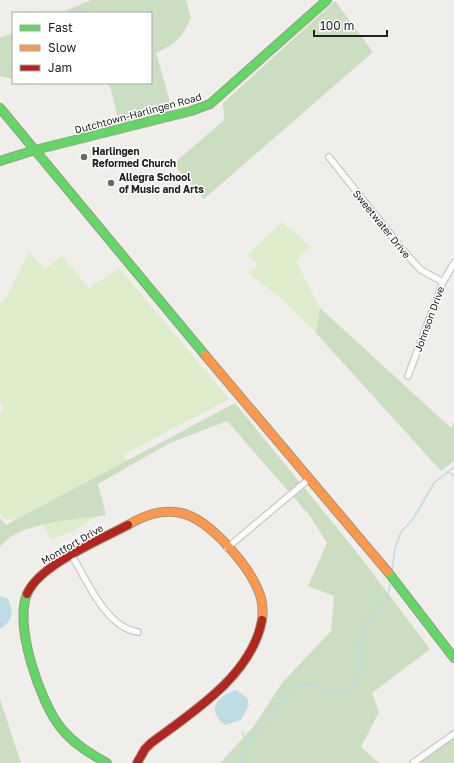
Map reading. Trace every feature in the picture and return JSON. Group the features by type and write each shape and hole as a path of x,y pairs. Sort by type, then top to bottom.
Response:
{"main road":[{"name":"Dutchtown-Harlingen Road","path":"0,161 35,150 191,111 210,104 221,96 327,0"},
{"path":"0,108 309,479 384,566 449,646 454,658"},
{"name":"Montfort Drive","path":"108,763 87,753 72,742 52,716 22,627 22,604 28,590 40,575 72,556 146,515 162,511 180,513 195,518 212,531 254,583 260,593 262,620 259,632 249,652 213,698 151,743 145,749 137,763"}],"street":[{"name":"Sweetwater Drive","path":"329,157 407,255 421,270 443,282"},
{"name":"Johnson Drive","path":"408,376 443,282 454,263"},
{"path":"227,548 309,479"},
{"path":"72,556 98,602 124,627 138,632"},
{"path":"413,763 454,734"}],"green space":[{"path":"91,0 186,0 191,18 184,31 178,40 156,53 173,112 119,124 111,89 107,84 152,84 152,12 62,12"},
{"path":"335,1 373,52 204,199 173,164 224,120 223,103"},
{"path":"12,33 12,79 0,76 0,38"},
{"path":"282,222 310,246 296,261 320,308 316,333 282,299 248,273 258,265 248,254"},
{"path":"29,252 45,269 62,256 89,288 119,268 229,399 125,454 124,466 92,485 100,514 72,532 51,539 42,521 29,517 6,520 0,513 0,415 4,406 0,403 0,303 6,299"},
{"path":"320,308 451,428 454,422 454,461 441,471 316,333"},
{"path":"235,403 355,550 430,649 372,693 379,712 361,747 379,763 220,763 254,726 282,683 331,631 334,596 308,586 327,543 310,516 227,421 170,443 98,484 106,515 64,520 34,527 20,532 0,547 0,518 6,525"},
{"path":"0,699 21,763 0,763"},
{"path":"454,737 454,763 417,763"}],"water":[{"path":"0,596 7,598 12,611 8,623 0,629"},
{"path":"236,690 247,698 249,705 241,720 225,725 216,714 216,704 223,696"}],"waterway":[{"path":"392,570 395,548 401,532 413,519 434,483 454,467"},
{"path":"449,472 454,476"},
{"path":"240,763 255,735 267,720 273,716 284,696 294,685 306,684 331,693 337,693 351,687 357,680 361,665 361,634 368,621 384,604 389,592 390,584"},
{"path":"243,732 244,739 249,746"}],"traffic: fast":[{"path":"0,161 35,150 191,111 210,104 327,0"},
{"path":"0,108 205,355"},
{"path":"388,572 454,658"},
{"path":"27,594 24,608 24,625 27,644 31,663 45,701 53,716 66,734 82,748 107,763"}],"traffic: slow":[{"path":"205,355 388,572"},
{"path":"128,525 141,518 160,512 181,513 192,517 204,525 228,546 248,572 261,598 262,620"}],"traffic: jam":[{"path":"27,594 34,583 57,563 128,525"},
{"path":"137,763 145,749 151,743 202,705 234,675 256,640 262,620"}],"place":[{"name":"Harlingen Reformed Church","path":"84,157"},
{"name":"Allegra School of Music and Arts","path":"111,183"}]}
